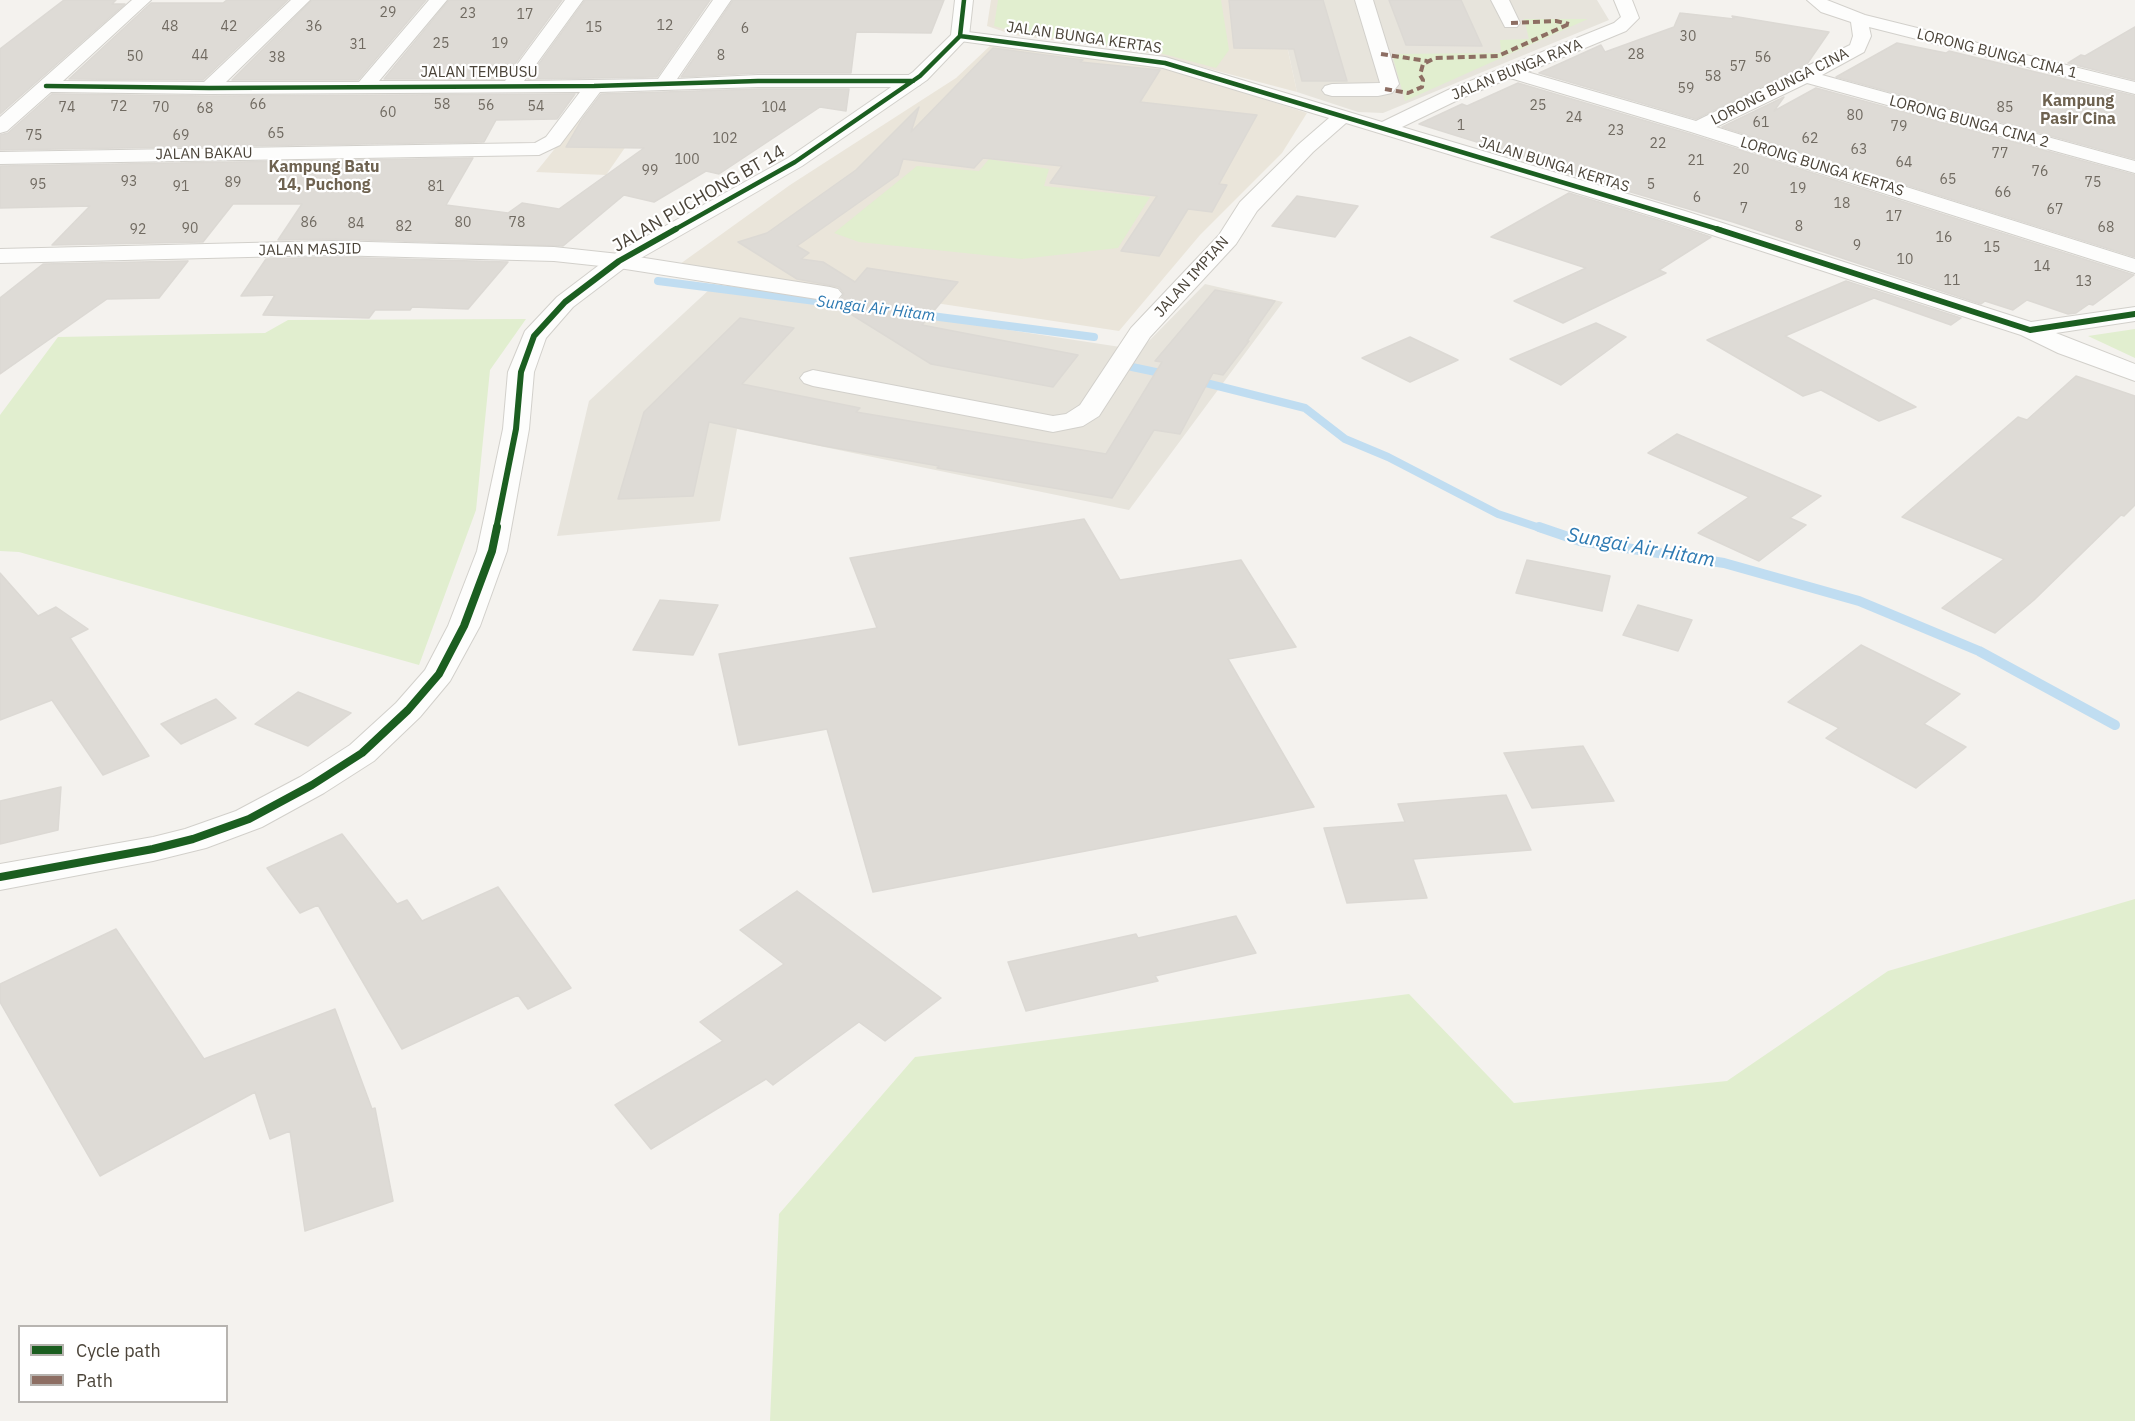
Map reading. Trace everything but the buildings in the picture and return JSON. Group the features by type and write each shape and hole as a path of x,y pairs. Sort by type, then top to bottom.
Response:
{"street":[{"path":"0,127 142,0"},
{"path":"209,88 301,0"},
{"path":"364,87 438,0"},
{"path":"511,86 574,0"},
{"path":"664,84 722,0"},
{"path":"960,36 964,0"},
{"path":"1332,90 1378,90 1385,89 1390,84 1364,0"},
{"path":"1500,0 1511,23"},
{"name":"JALAN BUNGA RAYA","path":"1385,128 1416,111 1620,27 1630,18 1623,0"},
{"path":"1816,0 1827,9 1859,19"},
{"name":"LORONG BUNGA CINA","path":"1698,128 1858,48 1862,36 1859,19"},
{"name":"LORONG BUNGA CINA 1","path":"1859,19 2135,88"},
{"name":"JALAN PUCHONG BT 14","path":"0,877 153,849 193,839 249,819 362,753 408,710 444,664 464,626 492,551 516,429 521,372 534,336 565,302 619,261 795,162 913,81 960,36"},
{"name":"JALAN BUNGA KERTAS","path":"960,36 1165,63 1677,216 2030,330 2135,314"},
{"name":"LORONG BUNGA KERTAS","path":"1508,72 1698,128 2135,266"},
{"name":"LORONG BUNGA CINA 2","path":"1804,76 2135,167"},
{"name":"JALAN TEMBUSU","path":"46,86 209,88 594,86 758,81 913,81"},
{"name":"JALAN BAKAU","path":"0,158 539,149 554,141 594,86"},
{"name":"JALAN IMPIAN","path":"813,378 1053,424 1074,420 1090,410 1140,333 1228,238 1248,207 1306,148 1344,115"},
{"name":"JALAN MASJID","path":"0,256 331,248 554,254 619,261 830,294"},
{"path":"2030,330 2067,348 2135,372"}],"shaded area":[{"path":"991,0 1277,0 1297,92 1149,53 1014,35 987,26"},
{"path":"1277,0 1597,0 1609,20 1383,113 1358,112 1297,92"},
{"path":"992,44 1145,64 1201,79 1307,113 1282,153 1200,235 1119,331 680,264 790,185 956,78"},
{"path":"578,120 640,126 606,175 536,172"},
{"path":"1205,284 1283,302 1129,510 737,429 720,521 557,536 589,401 711,288 852,306 1140,350"}],"green space":[{"path":"998,0 1221,0 1229,50 1216,68 1156,52 1018,33 994,26"},
{"path":"1524,19 1588,19 1405,101 1392,54 1501,53 1500,40 1529,39"},
{"path":"989,159 1049,169 1044,186 1150,197 1118,248 1022,259 859,242 834,233 917,166 979,171"},
{"path":"526,319 490,370 476,510 419,665 19,552 0,551 0,415 58,337 265,333 288,320"},
{"path":"2135,329 2135,358 2088,336"},
{"path":"2135,899 2135,1421 770,1421 779,1214 915,1057 1409,994 1514,1103 1727,1081 1888,971"}],"waterway":[{"name":"Sungai Air Hitam","path":"658,281 847,305"},
{"name":"Sungai Air Hitam","path":"916,314 1094,337"},
{"name":"Sungai Air Hitam","path":"1132,367 1170,375"},
{"name":"Sungai Air Hitam","path":"1194,380 1305,408 1345,439 1388,457 1498,514 1543,529"},
{"name":"Sungai Air Hitam","path":"1539,527 1580,541 1724,563 1859,601 1979,651 2115,725"}],"marked path":[{"path":"1511,23 1556,21 1569,24"},
{"path":"1385,89 1408,93 1422,87 1423,80 1420,75 1423,64 1435,58 1498,56 1569,24"},
{"path":"1381,54 1427,61"}],"cycle path":[{"path":"0,877 153,849 193,839 249,819 312,785 362,753 408,710 439,674 464,626 492,551 516,429 521,372 534,336 565,302 619,261 795,162 920,76 960,36 964,0"},
{"path":"960,36 1165,63 1677,216 2030,330 2135,314"},
{"path":"46,86 209,88 594,86 758,81 913,81"}],"district":[{"name":"Kampung Pasir Cina","path":"2078,110"},
{"name":"Kampung Batu 14, Puchong","path":"324,176"}]}
